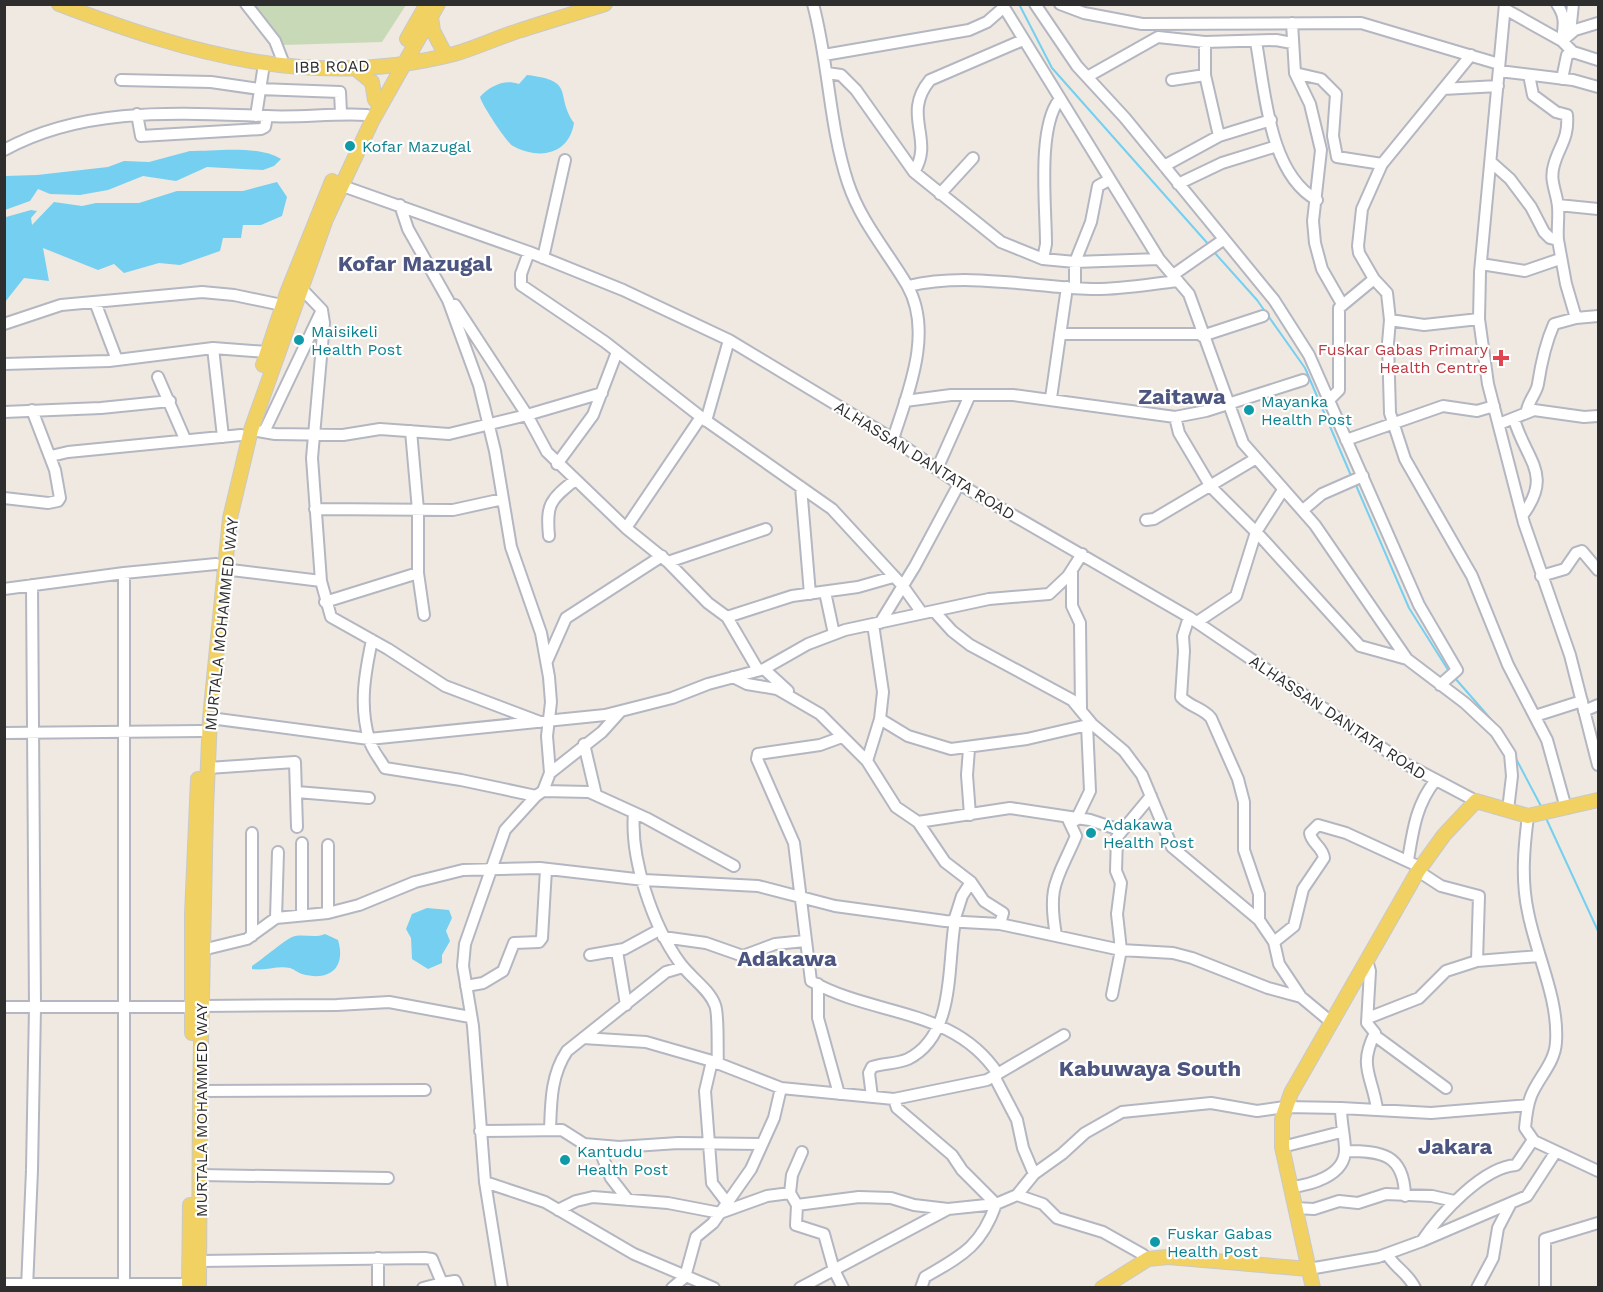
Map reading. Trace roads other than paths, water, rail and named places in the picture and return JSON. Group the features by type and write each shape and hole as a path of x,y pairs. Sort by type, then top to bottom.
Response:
{"main road":[{"name":"IBB ROAD","path":"60,4 168,42 225,58 264,64 355,68 443,50 581,4"},
{"name":"IBB ROAD","path":"81,4 233,51 282,59 327,61 401,58 459,52 604,4"},
{"name":"MURTALA MOHAMMED WAY","path":"252,432 267,352 282,305 367,114 429,11 438,4"},
{"path":"429,11 433,32 443,50"},
{"name":"MURTALA MOHAMMED WAY","path":"193,1286 197,1006 202,950 210,718 224,505 252,432 336,183 401,58"},
{"path":"355,68 372,82 375,100"},
{"name":"MURTALA MOHAMMED WAY","path":"193,1286 200,1261 200,1091 193,864 202,730 220,567"},
{"path":"1313,1287 1282,1147 1282,1119 1285,1107 1419,869 1443,835 1476,801 1508,810 1547,812 1599,800"},
{"path":"1105,1286 1148,1259 1168,1257 1309,1269"}],"street":[{"path":"246,4 275,41 282,59"},
{"path":"813,4 847,182 866,224 908,286 920,325 905,401 893,439"},
{"path":"1035,4 1087,77 1164,166 1221,242 1274,300 1309,355 1346,440 1357,479 1375,509 1454,674 1440,685"},
{"path":"1060,4 1084,13 1142,24 1361,23 1471,56 1499,68 1599,87"},
{"path":"1557,4 1564,12 1566,37 1574,52"},
{"path":"1566,37 1573,4"},
{"path":"824,55 969,30 987,22 1003,6 1159,259 1191,300 1227,404 1243,442 1255,459 1303,510 1407,659 1465,703 1496,732 1510,754 1512,776 1508,810"},
{"path":"1599,23 1566,37 1505,7 1481,264 1479,319 1494,406 1522,516 1541,576 1567,644 1599,765"},
{"path":"1292,23 1295,73 1310,104 1319,138 1314,221 1315,243 1322,269 1342,304"},
{"path":"1087,77 1152,38 1205,42 1276,40 1292,43"},
{"path":"914,172 922,151 916,111 930,80 1023,40"},
{"path":"1205,42 1205,75 1219,136"},
{"path":"1256,42 1271,120 1285,170 1305,194 1317,200"},
{"path":"1562,79 1567,55 1574,52 1599,60"},
{"path":"1471,56 1382,164 1362,208 1358,246 1359,253 1374,279 1386,290 1390,320 1389,378 1393,424 1405,459 1472,576 1508,665 1547,740 1547,812 1524,844 1525,891 1552,1003 1556,1041 1551,1060 1528,1105 1525,1128 1533,1140 1555,1153 1599,1171"},
{"path":"137,114 140,136 261,129 265,127 259,89 264,64"},
{"path":"827,73 841,75 856,90 914,172 1001,242 1043,258 1075,262 1159,259"},
{"path":"1295,73 1321,80 1336,94 1333,136 1337,156 1382,164"},
{"path":"1172,80 1205,75"},
{"path":"1529,75 1533,95 1556,112 1567,115 1565,136 1554,163 1552,181 1558,205 1560,259 1576,318"},
{"path":"121,80 211,82 259,89 340,92 342,113"},
{"path":"1443,89 1498,86"},
{"path":"1043,258 1046,244 1045,138 1051,114 1059,100"},
{"path":"4,150 32,136 76,122 137,114 262,116 367,114"},
{"path":"1164,166 1219,136 1271,120"},
{"path":"1178,184 1222,163 1277,146"},
{"path":"940,194 973,158"},
{"path":"543,258 565,160"},
{"path":"1492,163 1510,179 1531,207 1544,232 1550,238 1558,240"},
{"path":"1051,398 1060,334 1075,262 1091,222 1098,186 1109,180"},
{"name":"ALHASSAN DANTATA ROAD","path":"336,183 529,252 623,290 729,340 893,439 959,484 1193,620 1435,782 1476,801"},
{"path":"400,205 408,229 448,300 479,385 490,424 511,547 529,596 547,661 551,702 546,723 550,773"},
{"path":"1558,205 1599,209"},
{"path":"908,286 937,281 1094,289 1175,278 1221,242"},
{"path":"529,252 521,274 521,285 617,352 703,419 832,509 902,585 922,613"},
{"path":"1481,264 1525,271 1560,259"},
{"path":"1329,400 1339,390 1338,309 1342,304 1353,299 1374,279"},
{"path":"300,287 322,310 324,343 312,458 321,581 325,602 334,620 372,640 445,686 546,723"},
{"path":"4,324 60,305 202,292 234,295 282,305"},
{"path":"448,300 456,306 527,415 547,452 557,464 626,528 665,559 708,603 727,617 761,669 792,696"},
{"path":"95,302 117,360"},
{"path":"252,432 322,310"},
{"path":"1060,334 1202,335 1263,316"},
{"path":"1498,424 1514,419 1527,410 1532,395 1538,388 1538,374 1553,325 1576,318 1599,316"},
{"path":"1390,320 1424,325 1479,319"},
{"path":"626,528 703,419 729,340"},
{"path":"213,348 223,436"},
{"path":"4,364 117,360 213,348 267,352"},
{"path":"557,464 587,424 602,393 617,352"},
{"path":"158,376 185,439"},
{"path":"905,401 970,395 1051,398 1175,417 1227,404 1303,380"},
{"path":"51,456 68,452 252,432 343,435 380,429 448,434 527,415 602,393"},
{"path":"937,469 970,395"},
{"path":"4,412 101,408 170,401"},
{"path":"1346,440 1443,406 1477,411 1494,406"},
{"path":"4,498 48,503 58,501 56,470 32,410"},
{"path":"1527,410 1584,417 1599,416"},
{"path":"1175,417 1179,433 1211,487 1256,532 1360,646 1407,659"},
{"path":"1514,419 1522,445 1535,465 1539,481 1532,504 1522,516"},
{"path":"411,431 418,510 418,573 424,615"},
{"path":"1146,520 1155,519 1255,459"},
{"path":"1303,510 1322,494 1357,479"},
{"path":"549,536 547,512 557,495 575,480"},
{"path":"867,761 880,719 883,692 876,623 902,585 959,484"},
{"path":"801,487 810,594"},
{"path":"1259,920 1259,894 1244,850 1244,802 1238,779 1211,718 1206,711 1186,703 1181,697 1183,636 1193,620 1236,596 1256,532 1283,490"},
{"path":"315,509 453,510 503,499"},
{"path":"547,661 566,618 665,559 766,530"},
{"path":"1541,576 1565,569 1576,553 1582,551 1599,570"},
{"path":"210,718 369,739 546,723 620,711 672,698 761,669 808,644 834,634 989,599 1049,594 1072,570 1082,554"},
{"path":"4,589 124,573 220,567 321,581"},
{"path":"1072,570 1072,606 1080,623 1081,709"},
{"path":"124,573 123,1006 131,1285"},
{"path":"325,602 418,573"},
{"path":"727,617 792,596 858,587 893,577"},
{"path":"27,1286 33,1170 35,1007 32,585"},
{"path":"825,592 834,634"},
{"path":"934,611 970,645 1059,692 1081,709 1089,724 1135,763 1172,847 1259,920 1274,942 1278,964 1301,997 1331,1022"},
{"path":"372,640 363,687 369,739 385,768 539,794 578,790 596,795 734,866"},
{"path":"733,677 738,682 777,689 820,714 867,761 896,807 918,822 945,862 971,882 984,901 1003,913 1000,924"},
{"path":"1535,716 1599,705"},
{"path":"502,1287 485,1182 463,966 465,944 505,830 539,794 550,773 602,732 620,711"},
{"path":"880,719 908,736 951,749 969,749 1089,724"},
{"path":"1056,935 1052,907 1058,870 1076,836 1072,819 1090,791 1089,724"},
{"path":"4,733 202,730"},
{"path":"842,737 813,747 758,754 758,766 794,843 798,896 811,981 871,1005 938,1024 976,1047 996,1075 1017,1120 1023,1148 1034,1174"},
{"path":"584,744 596,795"},
{"path":"969,749 967,775 970,815"},
{"path":"208,768 295,762 297,826"},
{"path":"1408,860 1415,815 1425,794 1435,782"},
{"path":"297,792 369,798"},
{"path":"1112,995 1121,950 1117,914 1121,883 1116,871 1117,837 1120,830 1151,796"},
{"path":"918,822 1010,808 1090,820 1120,830"},
{"path":"634,813 634,842 661,933 683,967 710,996 716,1007 715,1063 705,1092 712,1183 728,1204"},
{"path":"1274,942 1294,926 1303,889 1324,858 1323,850 1310,837 1313,828 1327,826 1408,860 1441,886 1479,896 1477,961"},
{"path":"252,833 252,936"},
{"path":"302,843 302,915"},
{"path":"328,845 328,913"},
{"path":"276,918 278,852"},
{"path":"202,950 237,943 252,936 276,918 328,913 359,905 415,882 463,870 546,868 644,880 749,885 835,906 955,921 1000,924 1121,950 1151,950 1192,958 1268,988 1301,997"},
{"path":"466,986 483,982 503,971 514,943 539,942 542,938 546,868"},
{"path":"872,1097 869,1073 872,1066 908,1059 927,1045 938,1024 946,1001 959,903 971,882"},
{"path":"590,955 617,951 661,933 706,943 743,956 775,944 805,941"},
{"path":"617,951 626,1005"},
{"path":"1368,1018 1419,998 1441,974 1477,961 1539,956"},
{"path":"1367,960 1370,971 1368,1025 1375,1031 1369,1043 1365,1065 1377,1109"},
{"path":"550,1131 551,1101 558,1065 567,1051 666,972 683,967"},
{"path":"818,984 818,1018 839,1094"},
{"path":"4,1007 389,1002 470,1017"},
{"path":"583,1038 638,1040 715,1063 781,1088 894,1098 972,1085 996,1075 1064,1035"},
{"path":"1374,1035 1446,1088"},
{"path":"672,1287 685,1277 696,1238 707,1230 728,1204 738,1183 751,1169 774,1118 781,1088"},
{"path":"200,1091 425,1090"},
{"path":"894,1098 897,1108 934,1137 996,1204"},
{"path":"798,1205 860,1197 891,1198 914,1205 948,1209 996,1204 1017,1195 1034,1174 1062,1154 1085,1133 1122,1113 1211,1103 1257,1111 1285,1107 1431,1113 1528,1105"},
{"path":"1291,1187 1309,1185 1332,1173 1341,1164 1345,1150 1341,1132 1341,1108"},
{"path":"480,1131 562,1130 584,1144 598,1146 709,1142 762,1144"},
{"path":"1282,1147 1341,1132"},
{"path":"1422,1241 1454,1201 1500,1167 1516,1165 1533,1140"},
{"path":"598,1146 611,1178 628,1200"},
{"path":"1345,1150 1377,1152 1394,1160 1404,1177 1405,1196"},
{"path":"802,1152 792,1174 790,1194 798,1205 796,1225 824,1234 834,1270 843,1287"},
{"path":"1309,1269 1387,1254 1527,1196 1555,1153"},
{"path":"200,1175 388,1178"},
{"path":"485,1182 545,1202 634,1254 685,1277 714,1287"},
{"path":"558,1210 576,1201 593,1197 668,1203 720,1213 767,1196 790,1194"},
{"path":"1295,1208 1322,1207 1339,1201 1359,1203 1386,1194 1432,1196 1454,1201"},
{"path":"1017,1195 1043,1204 1058,1218 1103,1232 1148,1259"},
{"path":"1477,1287 1493,1258 1498,1228 1511,1202"},
{"path":"921,1287 925,1277 968,1252 990,1219 996,1204"},
{"path":"800,1287 948,1209"},
{"path":"1545,1287 1545,1239 1599,1223"},
{"path":"1387,1254 1391,1261 1410,1277 1415,1287"},
{"path":"378,1258 378,1287"},
{"path":"200,1261 432,1259 442,1282"},
{"path":"423,1287 455,1281 459,1287"},
{"path":"4,1284 193,1286"}],"water":[{"path":"527,75 553,81 559,85 568,113 574,123 566,142 551,152 533,153 513,146 495,123 480,97 498,84 508,82 519,84"},
{"path":"250,150 281,159 274,166 263,170 207,167 176,181 143,176 108,190 80,195 50,194 38,189 30,201 5,210 5,176 108,167 124,161 149,162 190,151"},
{"path":"277,182 287,197 282,216 261,225 243,225 241,238 223,238 220,251 180,265 159,263 124,273 114,264 98,270 43,248 49,281 24,278 5,302 6,217 31,210 37,211 31,218 32,225 54,202 82,206 96,203 139,203 177,191 243,191"},
{"path":"427,908 449,910 452,918 446,931 450,941 442,955 442,963 428,969 412,959 411,938 406,929 412,914"},
{"path":"325,934 338,940 340,950 338,965 328,974 312,976 286,967 252,969 252,966 292,937"}],"waterway":[{"path":"1019,4 1052,68 1209,245"},
{"path":"1214,252 1257,300 1305,368 1352,478"},
{"path":"1355,483 1409,608 1450,673"},
{"path":"1454,677 1496,725"},
{"path":"1503,734 1542,808"},
{"path":"1545,816 1598,931"}],"place":[{"name":"Kofar Mazugal","path":"350,146"},
{"name":"Maisikeli Health Post","path":"299,340"},
{"name":"Fuskar Gabas Primary Health Centre","path":"1501,358"},
{"name":"Mayanka Health Post","path":"1249,410"},
{"name":"Adakawa Health Post","path":"1091,833"},
{"name":"Kantudu Health Post","path":"565,1160"},
{"name":"Fuskar Gabas Health Post","path":"1155,1242"}],"district":[{"name":"Kofar Mazugal","path":"415,263"},
{"name":"Zaitawa","path":"1182,396"},
{"name":"Adakawa","path":"787,958"},
{"name":"Kabuwaya South","path":"1150,1068"},
{"name":"Jakara","path":"1455,1146"}]}
